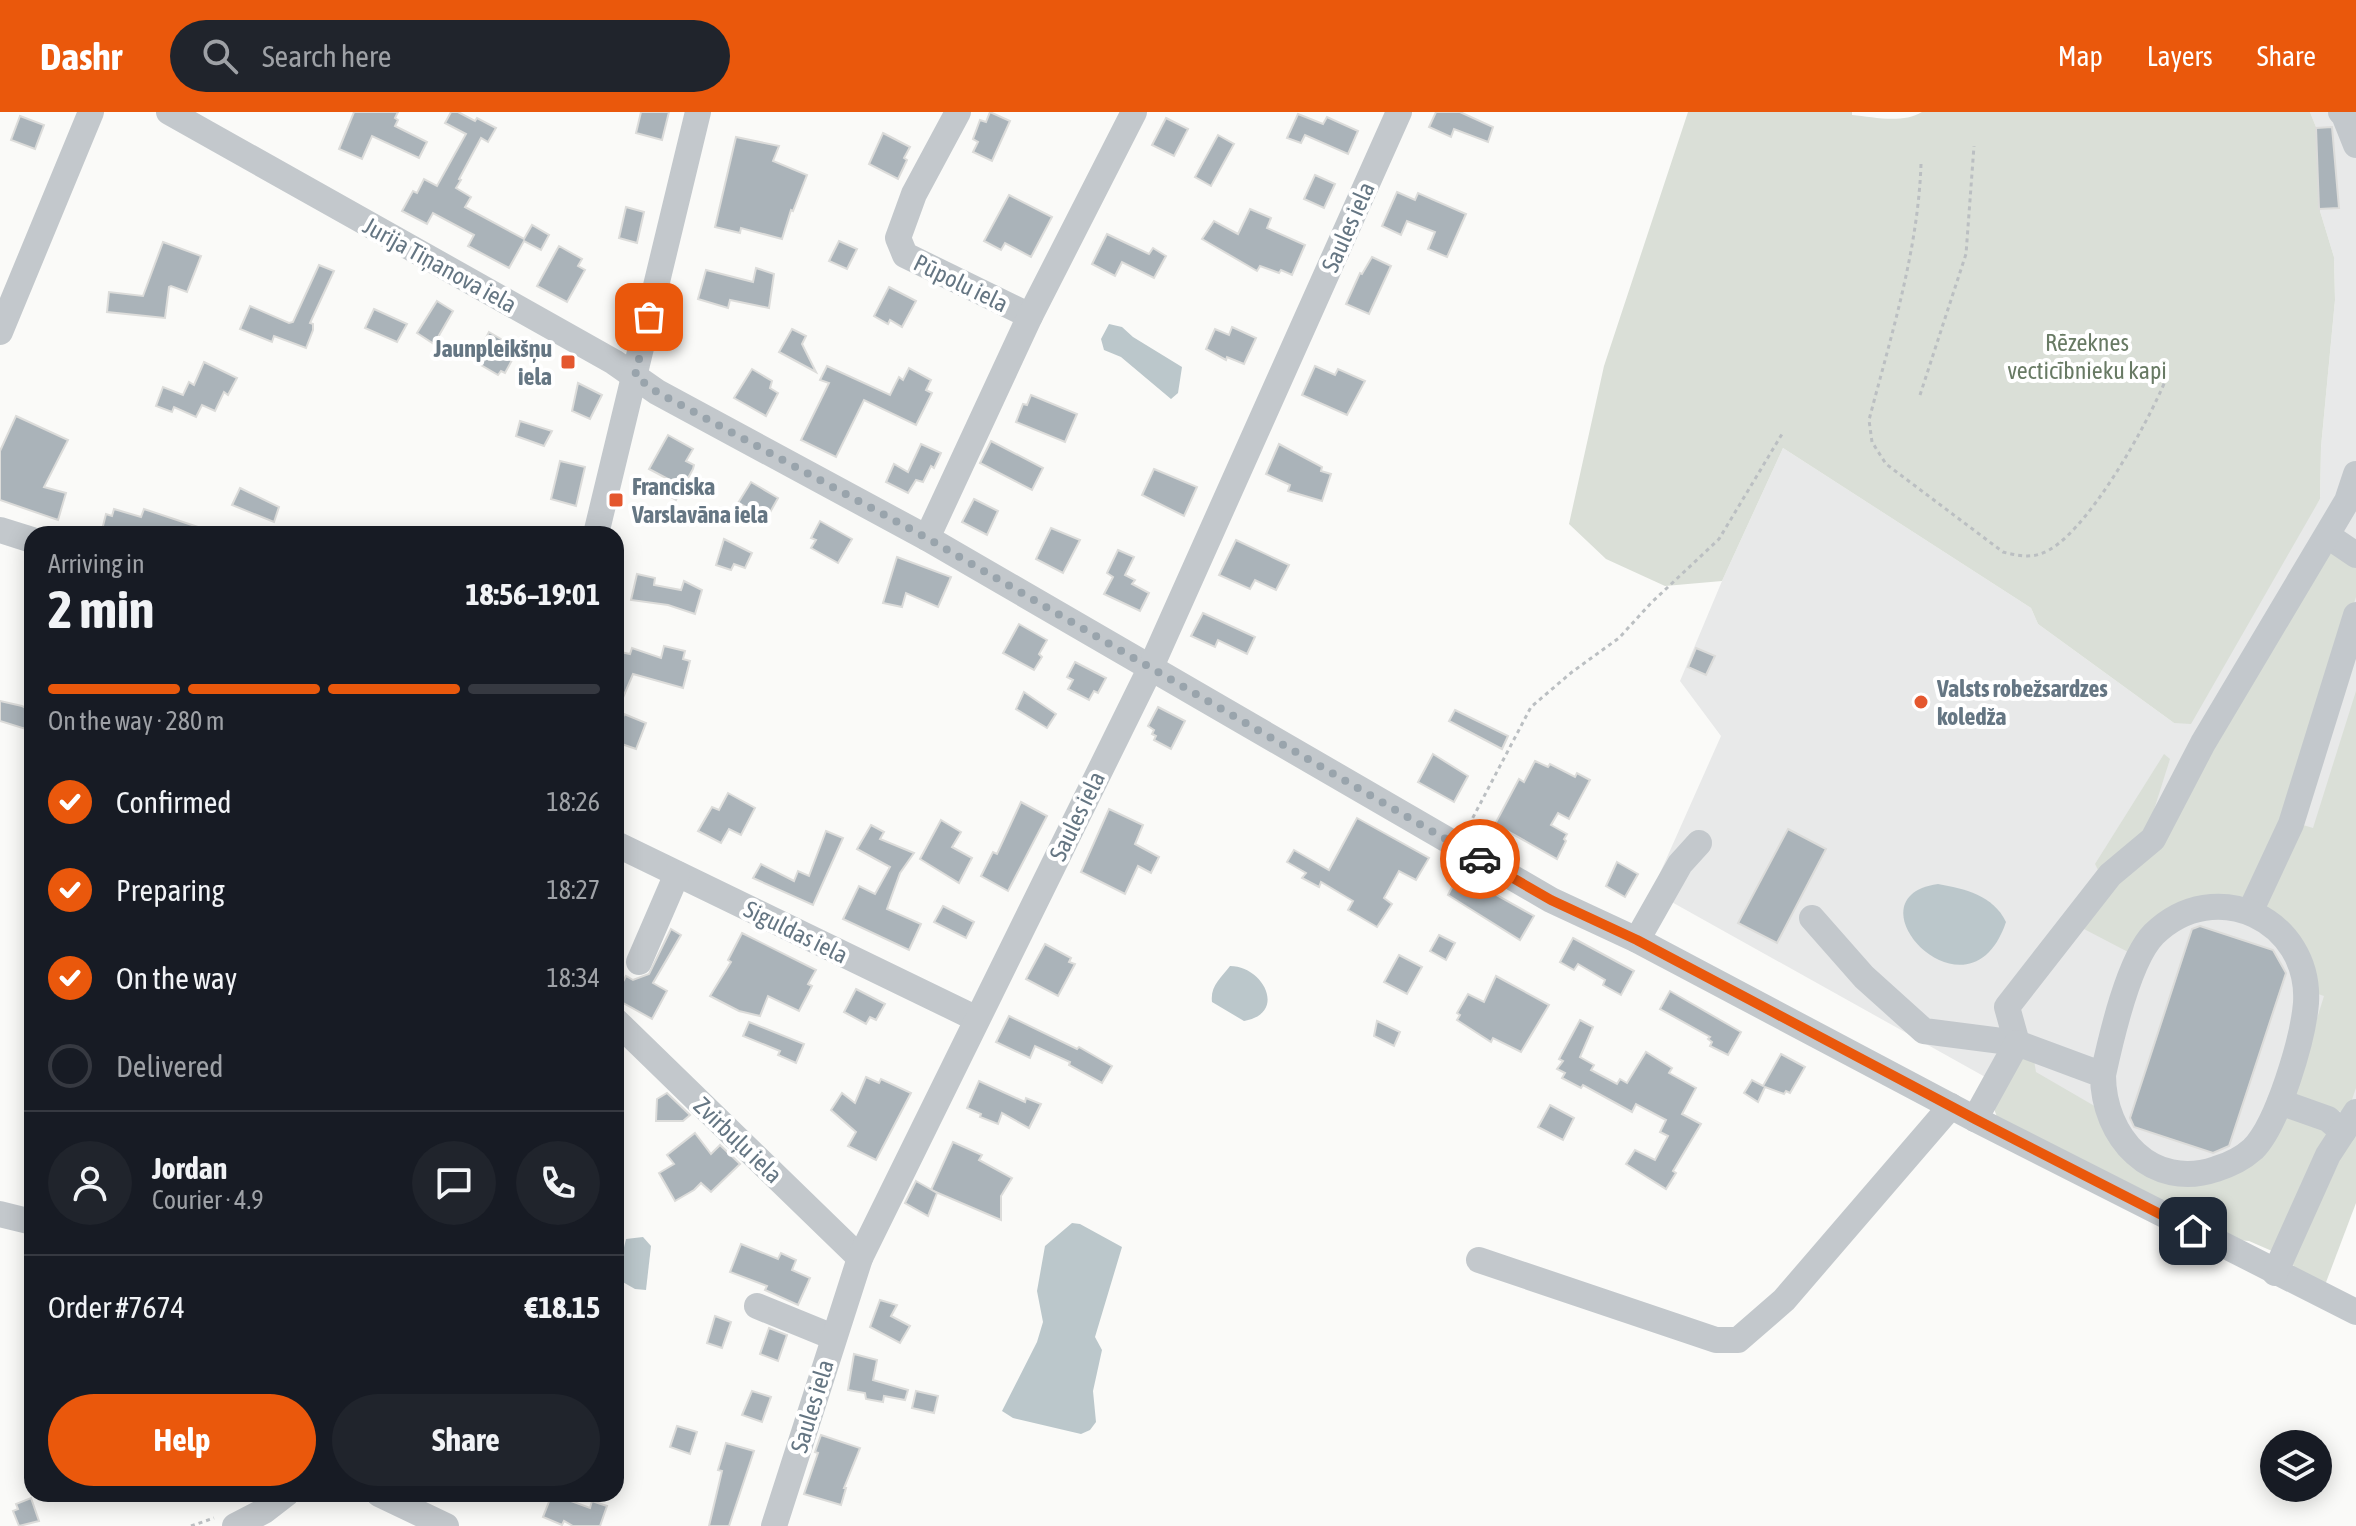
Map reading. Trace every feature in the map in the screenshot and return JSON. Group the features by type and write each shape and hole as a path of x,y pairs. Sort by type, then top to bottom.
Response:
{"street":[{"path":"0,332 91,112"},
{"name":"Jurija Tiņanova iela","path":"169,112 635,376 657,392 927,538 1551,900 1637,940 1975,1119 2356,1312"},
{"path":"598,526 698,112"},
{"name":"Pūpolu iela","path":"958,112 914,194 898,238 905,255 1030,316"},
{"name":"Pūpolu iela","path":"927,538 1030,316 1134,112"},
{"name":"Saules iela","path":"774,1526 860,1258 1150,669 1399,112"},
{"path":"2341,112 2356,145"},
{"path":"1975,1119 2017,1043 2007,1007 2110,875 2153,839 2203,743 2328,536 2347,501 2356,474"},
{"path":"0,530 24,538"},
{"path":"2328,536 2356,555"},
{"path":"2250,912 2291,824 2356,615"},
{"path":"1637,940 1680,864 1699,843"},
{"name":"Siguldas iela","path":"624,848 977,1019"},
{"path":"639,962 677,874"},
{"path":"2215,907 2250,912 2273,924 2291,944 2306,983 2306,1007 2300,1034 2280,1102 2264,1134 2241,1159 2201,1174 2169,1174 2143,1160 2115,1128 2105,1104 2103,1075 2116,1022 2138,958 2155,933 2175,918 2198,909 2215,907"},
{"path":"1812,918 1864,977 1924,1031 2017,1043 2103,1075"},
{"name":"Zvirbuļu iela","path":"624,1029 860,1258"},
{"path":"2275,1273 2328,1155 2350,1122 2328,1119 2280,1102"},
{"path":"1479,1260 1716,1340 1738,1340 1784,1300 1951,1106"},
{"path":"0,1214 24,1220"},
{"path":"757,1306 833,1337"},
{"path":"235,1526 276,1502"},
{"path":"396,1502 446,1526"}],"path":[{"path":"1920,395 1966,254 1974,146"},
{"path":"1921,164 1920,196 1908,272 1869,420 1872,442 1886,464 2003,552 2023,556 2042,554 2062,541 2123,465 2166,379"},
{"path":"1459,847 1531,707 1619,638 1719,539 1782,434"}],"shaded area":[{"name":"Valsts robežsardzes koledža","path":"2310,112 2356,112 2356,1203 2134,1160 1652,891 1721,736 1680,681 1783,448 2031,608 2038,624 2174,723 2320,499 2321,447 2335,300 2334,257 2320,211 2316,127"},
{"path":"1109,324 1122,327 1182,367 1178,393 1171,399 1121,357 1104,350 1101,339"},
{"path":"1938,884 1986,899 2000,913 2006,922 1989,952 1966,964 1943,962 1922,949 1908,931 1903,911 1912,894"},
{"path":"1230,966 1252,973 1266,990 1268,1000 1265,1009 1257,1016 1244,1021 1212,1002 1214,987"},
{"path":"1072,1223 1080,1224 1122,1247 1095,1337 1102,1350 1093,1391 1096,1422 1090,1430 1081,1434 1013,1418 1002,1411 1037,1342 1043,1322 1037,1291 1045,1246"},
{"path":"643,1237 651,1246 646,1290 635,1289 624,1283 626,1239"}],"green space":[{"name":"Rēzeknes vecticībnieku kapi","path":"1688,112 1852,112 1852,115 1897,119 1922,112 2310,112 2316,127 2320,211 2334,257 2335,300 2321,447 2320,499 2191,724 2174,723 2038,624 2031,608 1783,448 1722,581 1665,586 1606,559 1569,524 1604,366"},
{"path":"2333,553 2356,566 2356,597 2283,832 2250,897 2130,953 2084,929 2328,555"},
{"path":"2356,691 2356,1088 2347,1114 2293,1095 2324,996 2312,992 2260,902 2303,825 2313,828"},
{"path":"2164,754 2170,759 2147,832 2098,870 2095,864"},
{"path":"2022,1058 2034,1060 2036,1072 2098,1108 2189,1181 2281,1113 2329,1131 2272,1251 2249,1241 2238,1240 1997,1117 1993,1106"},
{"path":"2356,1125 2356,1203 2325,1285 2296,1270 2292,1263"}],"building":[{"path":"354,112 398,112 395,126 427,142 419,158 372,136 362,159 339,149"},
{"path":"451,112 458,112 475,121 477,118 496,128 488,142 481,138 459,179 456,188 471,197 465,207 524,239 532,225 549,235 541,250 524,241 509,268 468,246 474,235 433,213 427,224 402,211 424,179 437,186 466,134 445,123"},
{"path":"641,112 669,112 662,140 636,133"},
{"path":"990,112 1010,121 992,161 973,152 978,142 973,139 980,120 986,122"},
{"path":"1436,112 1460,112 1493,127 1488,142 1454,129 1451,137 1429,127"},
{"path":"1298,114 1323,124 1327,117 1358,131 1348,154 1305,135 1301,143 1287,138"},
{"path":"20,116 44,125 35,149 11,140"},
{"path":"1166,118 1188,129 1174,156 1152,145"},
{"path":"2332,127 2339,208 2319,209 2316,128"},
{"path":"883,133 910,147 898,179 869,164"},
{"path":"1218,135 1234,144 1211,186 1195,177"},
{"path":"736,137 779,146 773,161 807,175 782,239 741,228 740,233 715,227"},
{"path":"1315,175 1335,184 1324,208 1304,199"},
{"path":"1397,192 1415,200 1418,193 1466,214 1447,257 1428,249 1435,232 1407,221 1401,235 1382,226"},
{"path":"1009,195 1052,217 1031,257 1005,243 1001,250 984,241"},
{"path":"626,207 644,212 637,243 619,238"},
{"path":"1250,209 1271,218 1267,228 1305,245 1292,275 1260,266 1257,271 1202,239 1214,221 1238,234"},
{"path":"1107,234 1149,254 1153,248 1166,256 1154,278 1122,262 1115,276 1092,264"},
{"path":"839,241 857,249 847,269 829,261"},
{"path":"163,242 201,256 187,292 169,287 165,318 107,312 109,292 143,296"},
{"path":"559,246 582,259 578,266 585,270 567,302 537,286"},
{"path":"1372,257 1391,266 1369,314 1346,304 1360,273"},
{"path":"319,265 334,271 310,323 313,330 306,348 274,336 272,342 240,329 250,306 293,322"},
{"path":"756,268 774,274 769,308 730,300 728,308 698,299 706,270 753,282"},
{"path":"889,287 916,301 902,327 874,316"},
{"path":"437,301 453,311 434,344 417,333"},
{"path":"374,309 407,324 397,342 365,328"},
{"path":"1232,327 1256,338 1244,364 1227,357 1226,360 1206,349 1215,329 1229,335"},
{"path":"792,329 806,336 802,344 816,372 779,352"},
{"path":"489,332 518,349 505,373 501,371 498,375 481,365 483,361 476,357"},
{"path":"204,362 237,378 228,395 224,392 215,411 202,405 196,417 174,407 172,412 156,406 163,387 183,395 189,382 194,385"},
{"path":"827,366 890,395 899,377 903,380 909,368 931,380 926,390 932,393 916,425 864,400 836,457 801,440 829,383 820,380"},
{"path":"1315,366 1335,375 1338,369 1365,381 1347,415 1302,395"},
{"path":"752,369 772,381 770,388 778,393 766,416 734,398"},
{"path":"578,383 602,395 590,419 572,411"},
{"path":"1031,395 1077,414 1065,442 1016,422 1023,404 1027,405"},
{"path":"16,416 68,440 44,487 66,493 58,520 0,500 0,451"},
{"path":"520,421 552,431 544,446 516,436"},
{"path":"668,435 693,449 686,461 694,465 693,469 676,500 661,492 668,479 649,469"},
{"path":"991,441 1043,468 1032,490 980,463"},
{"path":"921,444 941,453 923,482 916,480 908,493 886,482 894,464 908,472"},
{"path":"1279,444 1331,474 1322,501 1288,491 1290,485 1266,474"},
{"path":"560,461 585,467 576,506 551,499"},
{"path":"1154,469 1197,487 1184,516 1142,495"},
{"path":"751,482 778,498 763,525 743,514 746,507 738,503"},
{"path":"240,488 279,507 274,522 232,505"},
{"path":"974,499 998,511 987,535 962,522"},
{"path":"114,509 141,517 144,509 195,526 103,526 106,514 112,516"},
{"path":"820,521 852,539 838,563 811,548 816,540 811,538"},
{"path":"1051,528 1080,540 1063,573 1036,559"},
{"path":"724,539 752,553 745,568 734,564 731,570 716,565"},
{"path":"1236,540 1289,565 1276,590 1255,580 1250,589 1219,575"},
{"path":"1118,550 1134,557 1125,575 1135,580 1132,584 1149,593 1140,611 1104,594 1113,577 1107,573"},
{"path":"897,557 951,577 938,607 906,593 902,607 883,603"},
{"path":"637,574 655,578 654,585 681,590 684,581 702,590 695,614 668,605 631,600"},
{"path":"1203,613 1255,637 1247,654 1218,640 1215,647 1191,636"},
{"path":"1019,624 1047,640 1034,670 1003,653"},
{"path":"664,646 685,651 683,659 690,661 683,688 633,674 624,695 624,653 630,654 632,648 661,658"},
{"path":"1696,648 1715,656 1706,675 1688,667"},
{"path":"1075,662 1106,678 1098,693 1094,691 1089,700 1068,689 1073,680 1067,677"},
{"path":"1024,692 1056,714 1047,728 1016,709"},
{"path":"0,701 24,707 24,728 0,721"},
{"path":"1158,707 1185,721 1171,749 1154,740 1154,730 1148,726"},
{"path":"1455,710 1508,736 1502,749 1449,721"},
{"path":"624,714 646,723 636,749 624,745"},
{"path":"1433,754 1468,776 1454,802 1418,782"},
{"path":"1535,761 1590,780 1569,819 1558,813 1551,825 1567,834 1557,859 1495,824 1519,779 1524,782"},
{"path":"728,793 755,808 741,835 729,829 721,843 698,831 712,807 719,810"},
{"path":"1021,802 1047,816 1008,891 981,876 993,852 997,854"},
{"path":"1109,809 1143,825 1135,844 1159,857 1151,873 1138,866 1125,894 1081,872"},
{"path":"1357,818 1429,858 1416,880 1399,871 1384,898 1392,904 1377,927 1348,910 1353,901 1321,882 1319,887 1302,878 1306,873 1287,862 1294,850 1329,870"},
{"path":"941,820 961,832 952,847 972,858 959,883 920,859"},
{"path":"871,825 884,832 880,839 914,853 900,873 887,909 921,924 909,950 843,919 859,886 875,894 890,867 857,849"},
{"path":"1788,829 1826,849 1777,943 1738,923"},
{"path":"826,831 843,838 813,905 753,878 761,864 794,881 798,871 809,876"},
{"path":"1617,862 1638,874 1625,897 1606,886"},
{"path":"1459,874 1534,916 1520,940 1448,895"},
{"path":"943,906 974,922 966,938 934,922"},
{"path":"2200,926 2273,950 2286,973 2229,1146 2213,1153 2134,1127 2130,1118 2192,929"},
{"path":"671,929 681,935 653,983 667,991 652,1019 624,1003 626,976 633,980 649,974"},
{"path":"742,933 816,970 808,984 812,986 799,1011 768,996 760,1016 739,1011 710,996 731,962 728,960"},
{"path":"1439,935 1455,943 1446,960 1430,951"},
{"path":"1573,938 1634,971 1621,995 1603,985 1605,980 1578,964 1574,970 1560,962"},
{"path":"1045,944 1071,958 1069,962 1075,964 1058,996 1026,979"},
{"path":"1399,955 1422,967 1407,994 1384,982"},
{"path":"1496,976 1549,1005 1521,1052 1493,1038 1491,1042 1457,1020 1460,1015 1457,1013 1468,994 1484,1002"},
{"path":"856,989 885,1004 876,1020 870,1017 866,1024 844,1012"},
{"path":"1670,991 1741,1032 1728,1055 1710,1046 1710,1037 1660,1009"},
{"path":"1009,1016 1077,1049 1079,1047 1112,1066 1102,1083 1069,1065 1070,1062 1035,1046 1030,1058 996,1042"},
{"path":"1580,1020 1593,1027 1580,1057 1594,1065 1591,1070 1617,1084 1620,1079 1627,1083 1646,1052 1672,1068 1669,1073 1696,1088 1682,1114 1701,1124 1666,1189 1626,1164 1635,1150 1655,1160 1668,1136 1660,1132 1666,1120 1636,1104 1632,1112 1583,1085 1581,1088 1562,1078 1565,1073 1557,1069 1563,1061 1559,1059"},
{"path":"1377,1021 1400,1032 1394,1046 1374,1036"},
{"path":"749,1022 804,1044 796,1063 778,1055 780,1051 743,1036"},
{"path":"1781,1054 1805,1067 1790,1093 1765,1087 1758,1102 1744,1093 1752,1080 1763,1086"},
{"path":"866,1077 879,1083 881,1079 911,1093 876,1160 848,1146 856,1132 831,1110 842,1093 855,1103"},
{"path":"979,1081 1025,1102 1026,1098 1041,1104 1029,1128 1002,1113 998,1124 967,1108"},
{"path":"667,1093 690,1115 683,1121 656,1121 657,1099"},
{"path":"1550,1105 1574,1118 1563,1140 1538,1127"},
{"path":"695,1133 711,1154 720,1145 740,1164 711,1192 701,1183 675,1201 659,1173 674,1164 667,1155"},
{"path":"953,1142 982,1155 979,1160 1012,1178 1001,1196 1001,1220 931,1190"},
{"path":"916,1181 937,1193 928,1216 905,1203"},
{"path":"741,1244 778,1259 781,1253 796,1260 792,1270 810,1278 798,1305 765,1290 767,1286 730,1272"},
{"path":"880,1300 897,1305 891,1316 910,1326 900,1343 870,1327"},
{"path":"715,1316 731,1322 722,1348 707,1343"},
{"path":"769,1328 787,1335 778,1361 760,1354"},
{"path":"854,1354 877,1360 873,1380 908,1390 905,1400 884,1396 883,1402 866,1399 865,1393 848,1390"},
{"path":"752,1391 771,1397 762,1422 742,1415"},
{"path":"916,1391 938,1396 934,1413 912,1408"},
{"path":"677,1426 697,1432 690,1454 670,1447"},
{"path":"821,1435 860,1448 844,1488 841,1505 804,1494"},
{"path":"726,1443 754,1451 729,1526 709,1526 722,1471 718,1470"},
{"path":"32,1502 39,1521 19,1526 13,1511 18,1509 16,1504"},
{"path":"549,1502 574,1502 590,1508 592,1502 595,1502 607,1506 600,1526 573,1526 564,1521 562,1525 543,1517"}],"way so far":[{"path":"649,317 635,376 657,392 927,538 1480,859"}],"place":[{"name":"Jaunpleikšņu iela","path":"568,362"},
{"name":"Franciska Varslavāna iela","path":"616,500"},
{"name":"Valsts robežsardzes koledža","path":"1921,702"}],"route":[{"path":"1480,859 1551,900 1637,940 2193,1231"}]}
